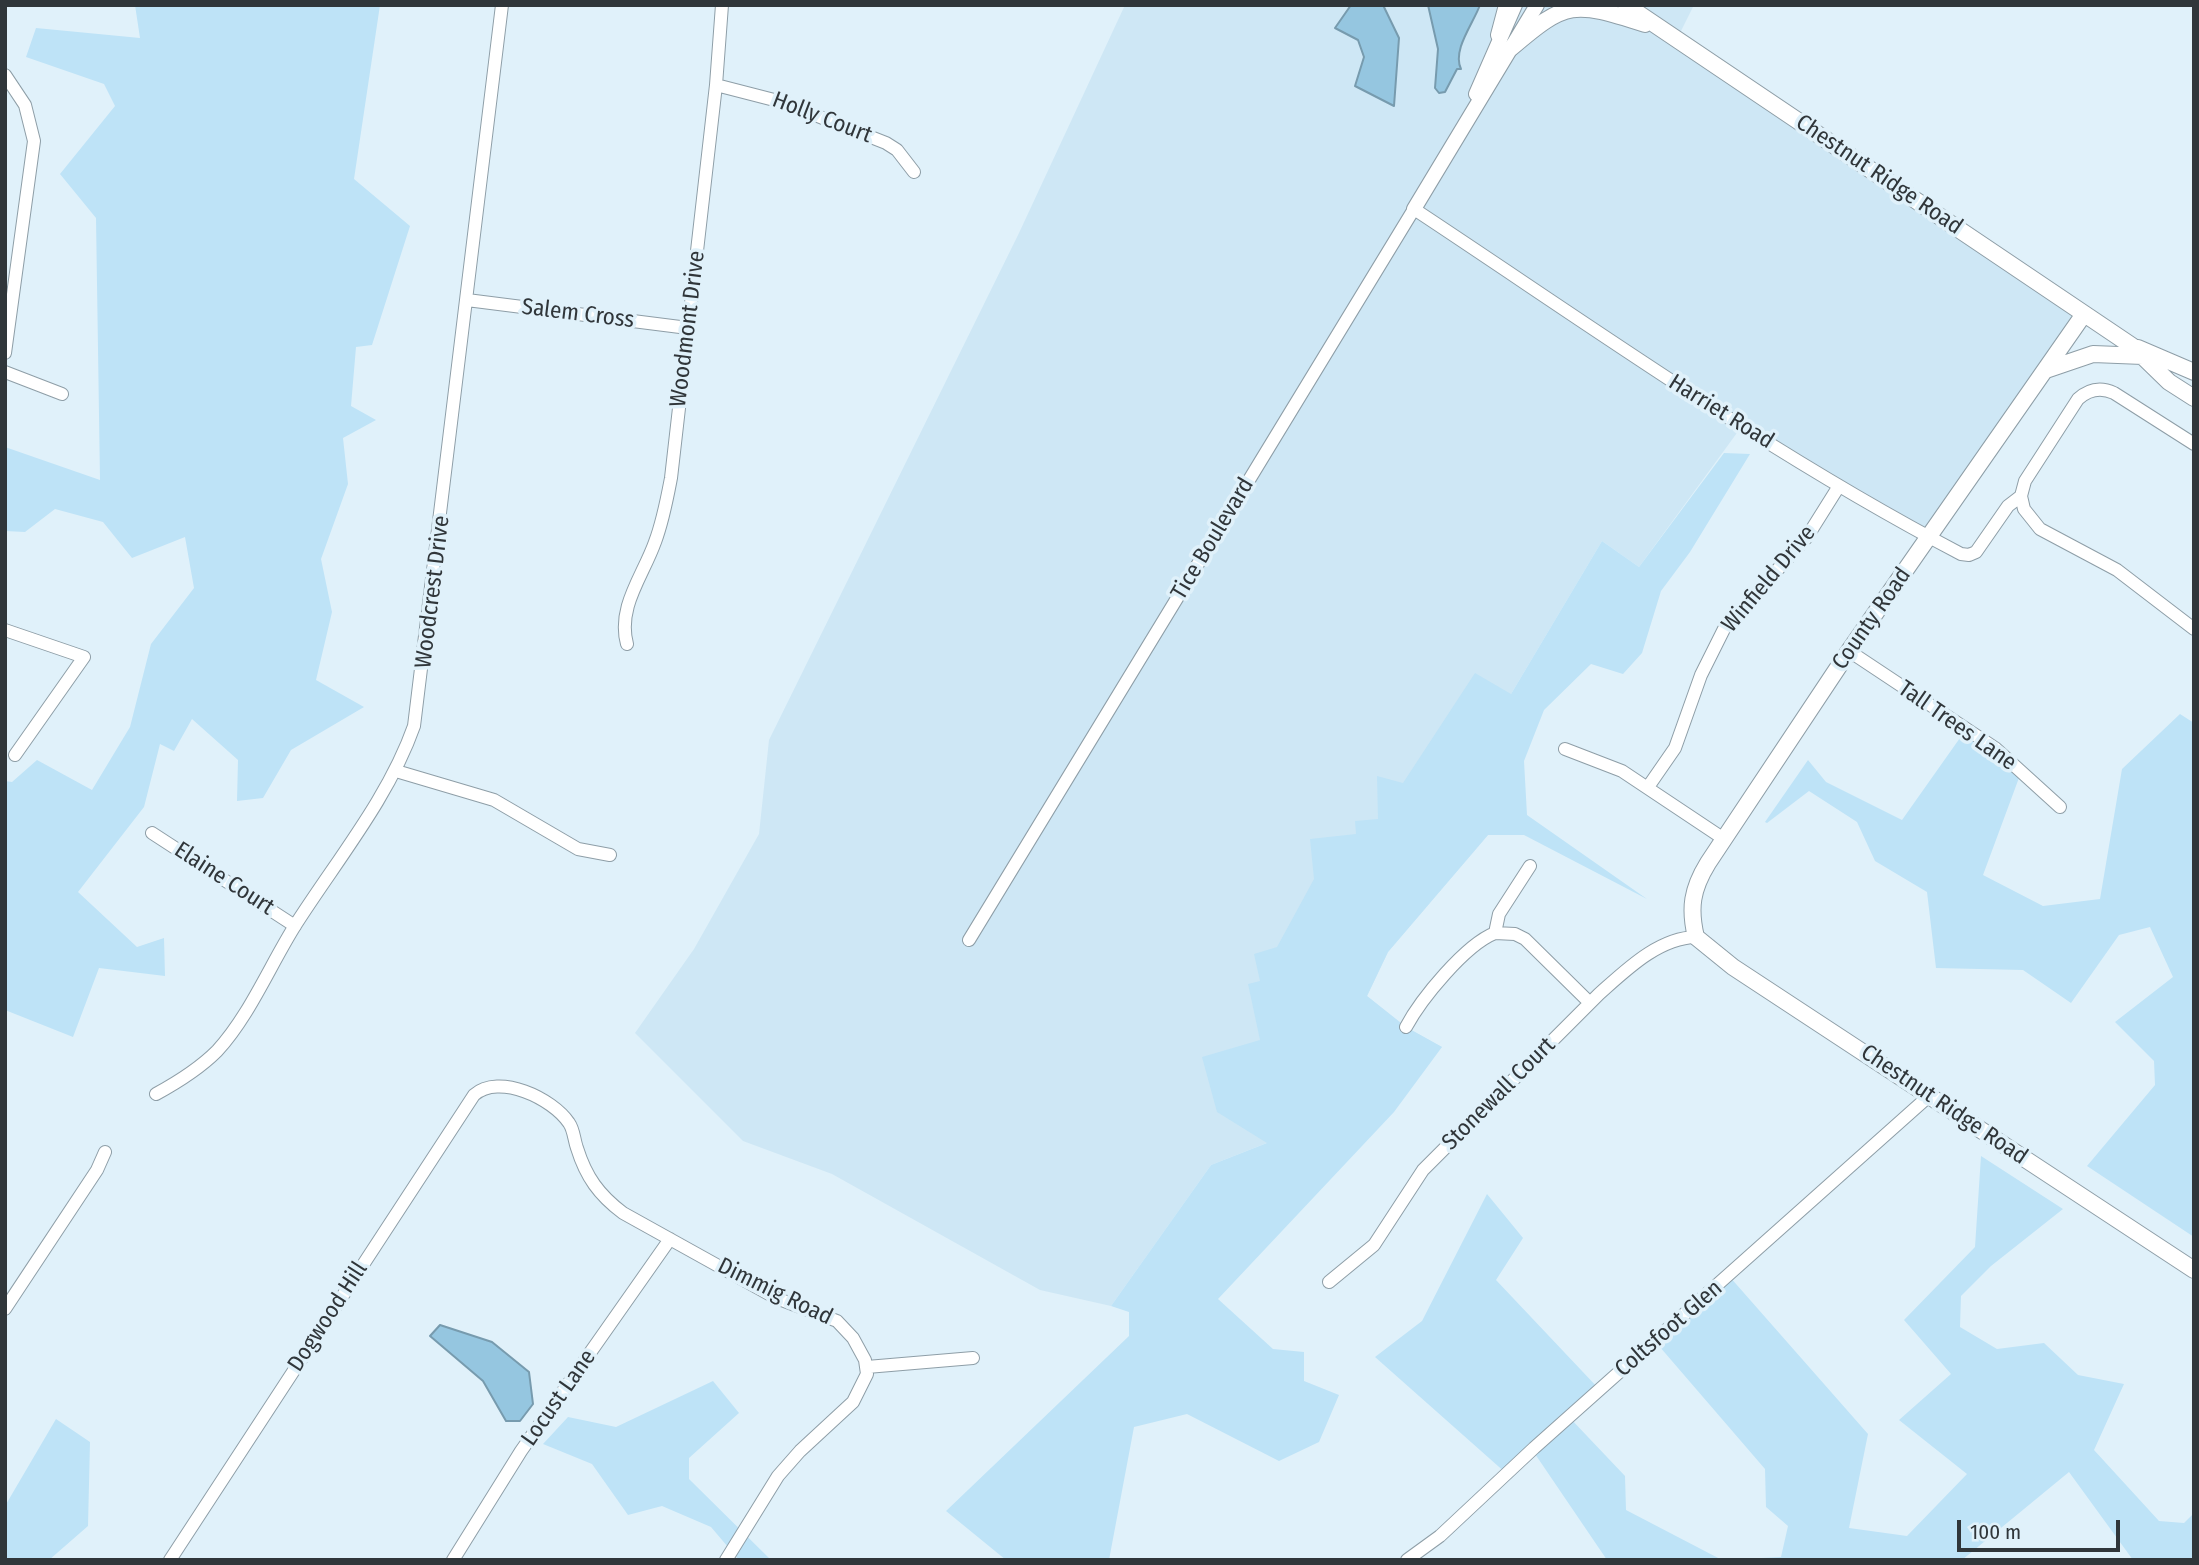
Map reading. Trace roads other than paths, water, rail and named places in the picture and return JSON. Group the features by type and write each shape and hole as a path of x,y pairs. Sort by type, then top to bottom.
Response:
{"main road":[{"path":"1499,35 1507,5"},
{"name":"Chestnut Ridge Road","path":"1626,5 2084,314 2137,351 2169,382 2194,398"},
{"path":"1511,48 1544,17 1570,6 1590,7 1660,29"},
{"name":"County Road","path":"1696,937 1691,912 1694,888 1724,839 1849,651 2084,314"},
{"path":"2046,370 2092,354 2137,351"},
{"name":"Chestnut Ridge Road","path":"2137,351 2194,372"},
{"name":"Chestnut Ridge Road","path":"1696,937 1733,967 2194,1270"}],"street":[{"name":"Woodcrest Drive","path":"156,1094 184,1079 217,1051 242,1016 295,926 396,771 414,726 420,702 502,5"},
{"name":"Woodmont Drive","path":"627,644 623,630 626,605 647,563 665,509 716,85 722,5"},
{"name":"Tice Boulevard","path":"1459,138 1499,35 1515,5"},
{"name":"Tice Boulevard","path":"969,940 1459,138 1537,5"},
{"path":"5,75 25,105 34,141 5,353"},
{"name":"Holly Court","path":"716,85 782,102 886,143 902,156 914,172"},
{"name":"Harriet Road","path":"1414,209 1692,396 1839,486 1961,554 1972,554 2008,506 2021,496"},
{"name":"Salem Cross","path":"467,300 688,328"},
{"path":"5,372 62,394"},
{"path":"2194,444 2115,393 2095,390 2086,393 2075,403 2028,475 2021,496 2027,515 2040,529 2117,570 2194,629"},
{"name":"Winfield Drive","path":"1648,788 1675,748 1701,675 1724,629 1807,537 1839,486"},
{"path":"5,630 84,657 15,755"},
{"name":"Tall Trees Lane","path":"1849,651 1995,748 2060,807"},
{"path":"1565,748 1611,766 1724,839"},
{"path":"396,771 494,800 579,849 610,855"},
{"name":"Elaine Court","path":"152,833 295,926"},
{"path":"1495,933 1499,914 1530,866"},
{"path":"1406,1027 1420,1000 1478,942 1495,933 1515,934 1524,939 1590,1003"},
{"name":"Stonewall Court","path":"1329,1282 1374,1245 1423,1170 1590,1003 1648,955 1674,939 1696,937"},
{"name":"Dimmig Road","path":"493,1084 511,1085 561,1114 572,1130 587,1175 601,1196 670,1239 776,1298 837,1321 853,1338 867,1367"},
{"name":"Dogwood Hill","path":"170,1560 474,1095 493,1084"},
{"name":"Coltsfoot Glen","path":"1407,1560 1440,1536 1534,1448 1929,1096"},
{"path":"5,1309 97,1170 105,1152"},
{"name":"Locust Lane","path":"453,1560 521,1451 670,1239"},
{"path":"726,1560 778,1476 800,1451 853,1402 862,1387 867,1367 973,1358"}]}
